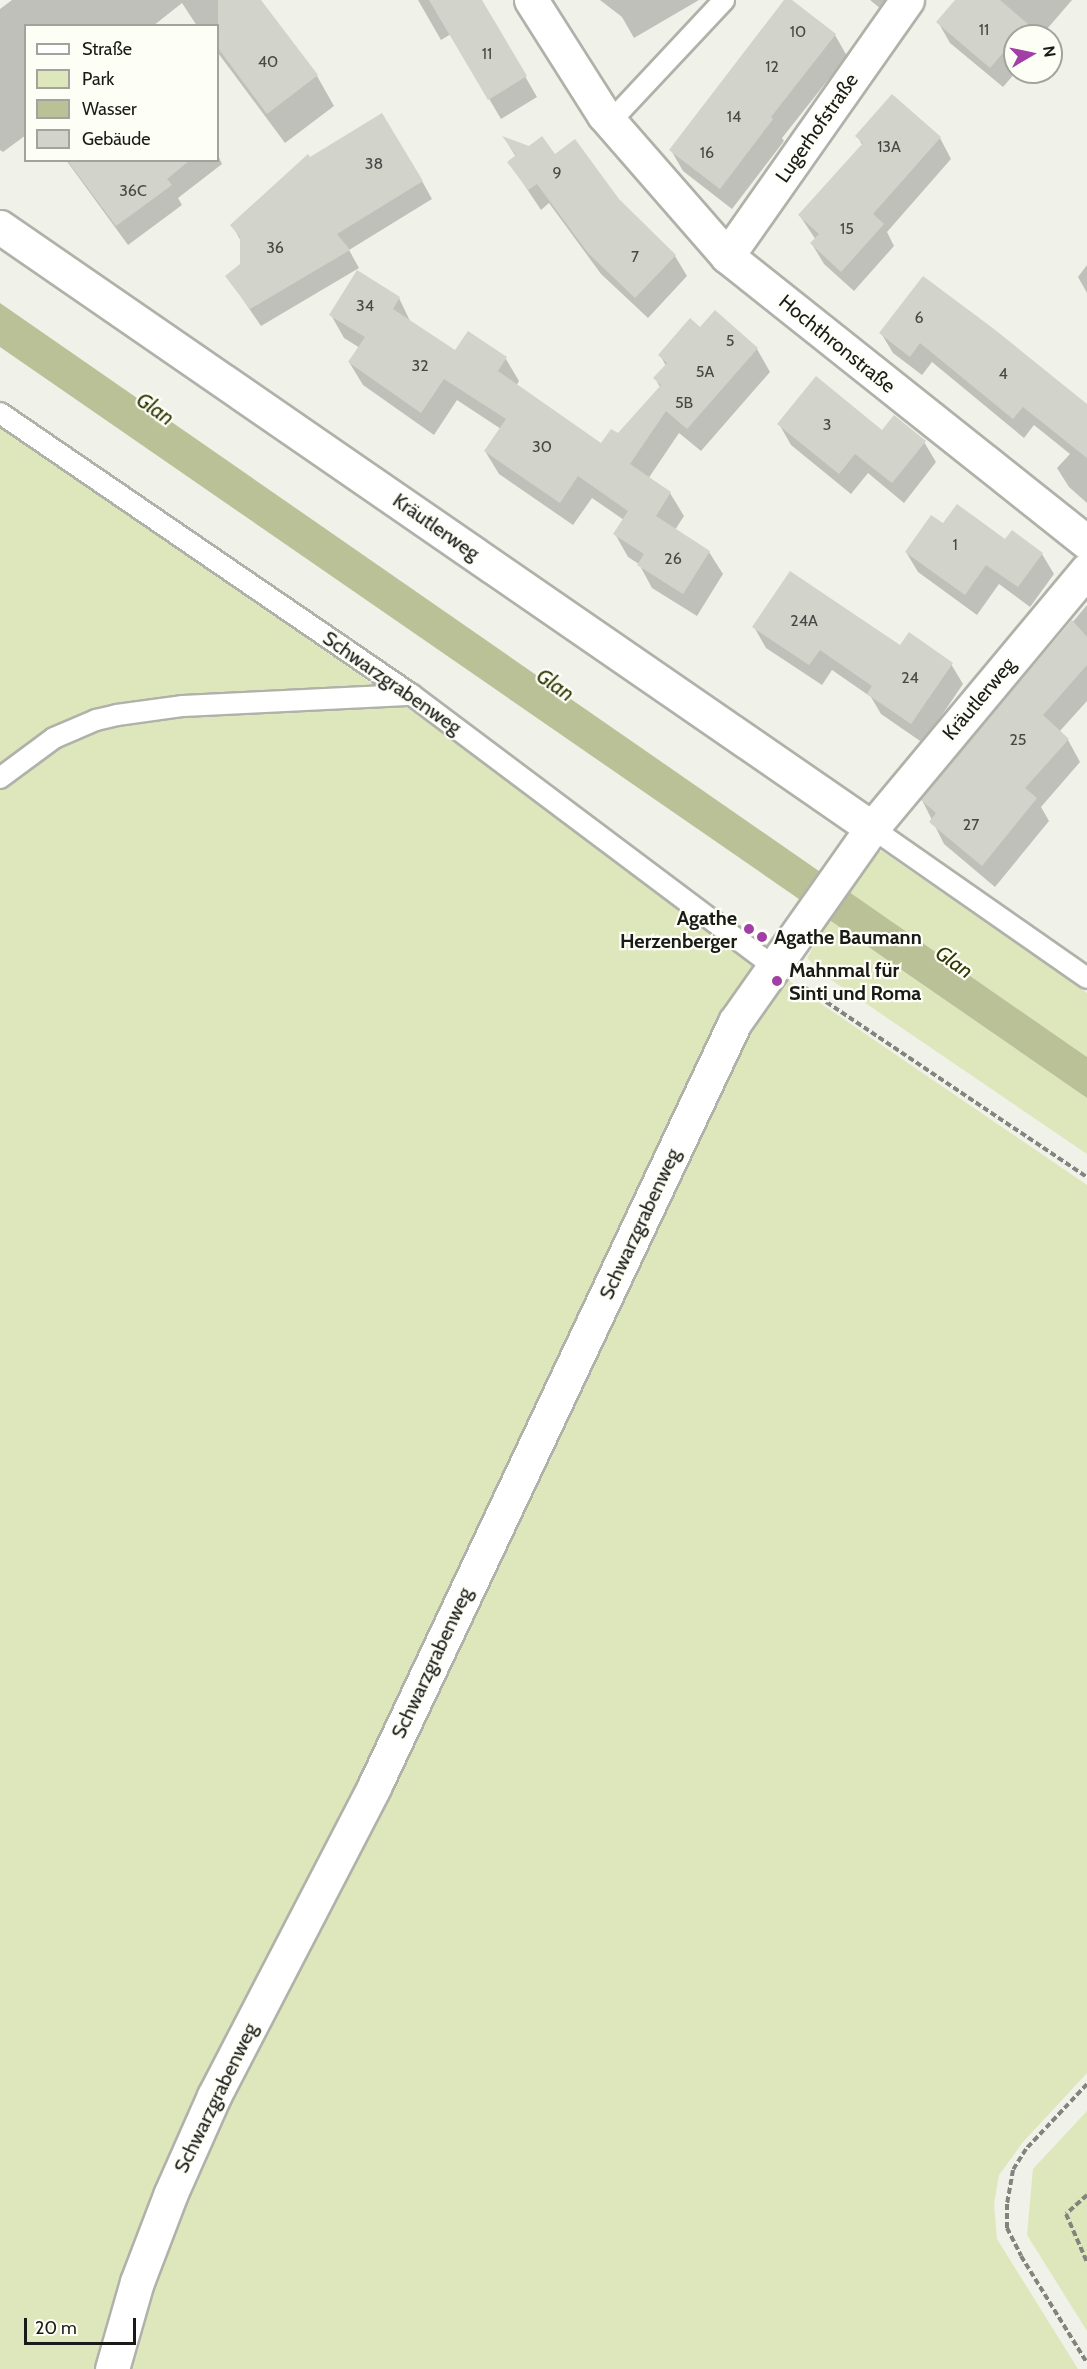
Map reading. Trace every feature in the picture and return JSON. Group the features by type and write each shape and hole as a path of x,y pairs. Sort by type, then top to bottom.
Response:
{"street":[{"name":"Hochthronstraße","path":"531,0 610,122 727,256 1087,542"},
{"name":"Lugerhofstraße","path":"727,256 907,0"},
{"name":"Kräutlerweg","path":"0,227 867,836 1087,570"},
{"path":"781,958 867,836"},
{"name":"Schwarzgrabenweg","path":"112,2369 136,2282 171,2193 214,2096 374,1787 735,1022 781,958"}],"lane":[{"path":"610,122 724,0"},
{"name":"Schwarzgrabenweg","path":"0,413 412,695 781,958"},
{"path":"0,778 54,738 96,720 117,715 183,706 412,695"},
{"name":"Kräutlerweg","path":"867,836 1087,978"}],"path":[{"path":"781,958 1087,1177"},
{"path":"1087,2084 1026,2149 1013,2170 1007,2204 1007,2228 1021,2256 1087,2363"},
{"path":"1087,2195 1066,2214 1087,2262"}],"green space":[{"path":"0,427 536,797 817,1001 1087,1185 1087,2073 1023,2142 999,2175 994,2204 997,2239 1078,2369 0,2369"},
{"path":"882,851 1087,993 1087,1057 847,891 871,855"},
{"path":"829,920 1087,1098 1087,1154 827,977 807,958"},
{"path":"1087,2111 1087,2331 1027,2235 1033,2169"}],"water":[{"path":"0,303 1087,1057 1087,1098 0,347"}],"building":[{"path":"218,0 261,0 318,75 267,114 219,49"},
{"path":"429,0 482,0 527,76 488,100"},
{"path":"784,0 792,0 836,34 771,117 773,119 720,189 669,150"},
{"path":"955,0 1000,0 1028,24 1003,24 1003,53 990,68 936,22"},
{"path":"892,94 941,137 873,214 884,224 841,272 810,243 819,234 798,215 863,143 855,136"},
{"path":"382,113 423,181 337,234 350,250 250,309 225,276 240,264 240,237 230,225 308,154 310,157"},
{"path":"502,136 529,146 542,136 555,154 575,139 619,199 676,255 635,298 588,253 537,184 528,190 507,162 516,155"},
{"path":"68,162 188,162 167,179 172,185 116,226"},
{"path":"357,270 400,297 393,309 455,350 468,331 507,357 498,371 601,443 611,429 618,433 661,385 653,378 667,363 658,355 690,318 700,327 715,310 758,348 687,429 666,411 630,464 671,492 656,516 710,551 683,594 637,565 644,554 613,534 628,511 578,476 560,503 484,451 506,419 444,379 421,413 348,362 365,337 329,315"},
{"path":"923,276 994,329 1087,404 1087,458 1023,407 1013,419 920,343 910,357 879,333"},
{"path":"816,376 882,430 894,415 926,441 892,483 855,454 839,474 777,424"},
{"path":"957,504 1005,539 1012,530 1043,553 1018,587 986,565 965,595 905,552 931,515 943,523"},
{"path":"790,571 900,645 909,632 953,663 911,724 867,694 872,686 820,650 809,665 752,627"},
{"path":"1072,620 1087,637 1087,665 1043,715 1069,739 1025,788 1037,798 982,866 929,822 936,813 920,799"}],"place":[{"name":"Agathe Herzenberger","path":"749,929"},
{"name":"Agathe Baumann","path":"762,937"},
{"name":"Mahnmal für Sinti und Roma","path":"777,981"}],"water label":[{"name":"Glan","path":"155,409"},
{"name":"Glan","path":"555,685"},
{"name":"Glan","path":"954,962"}]}
